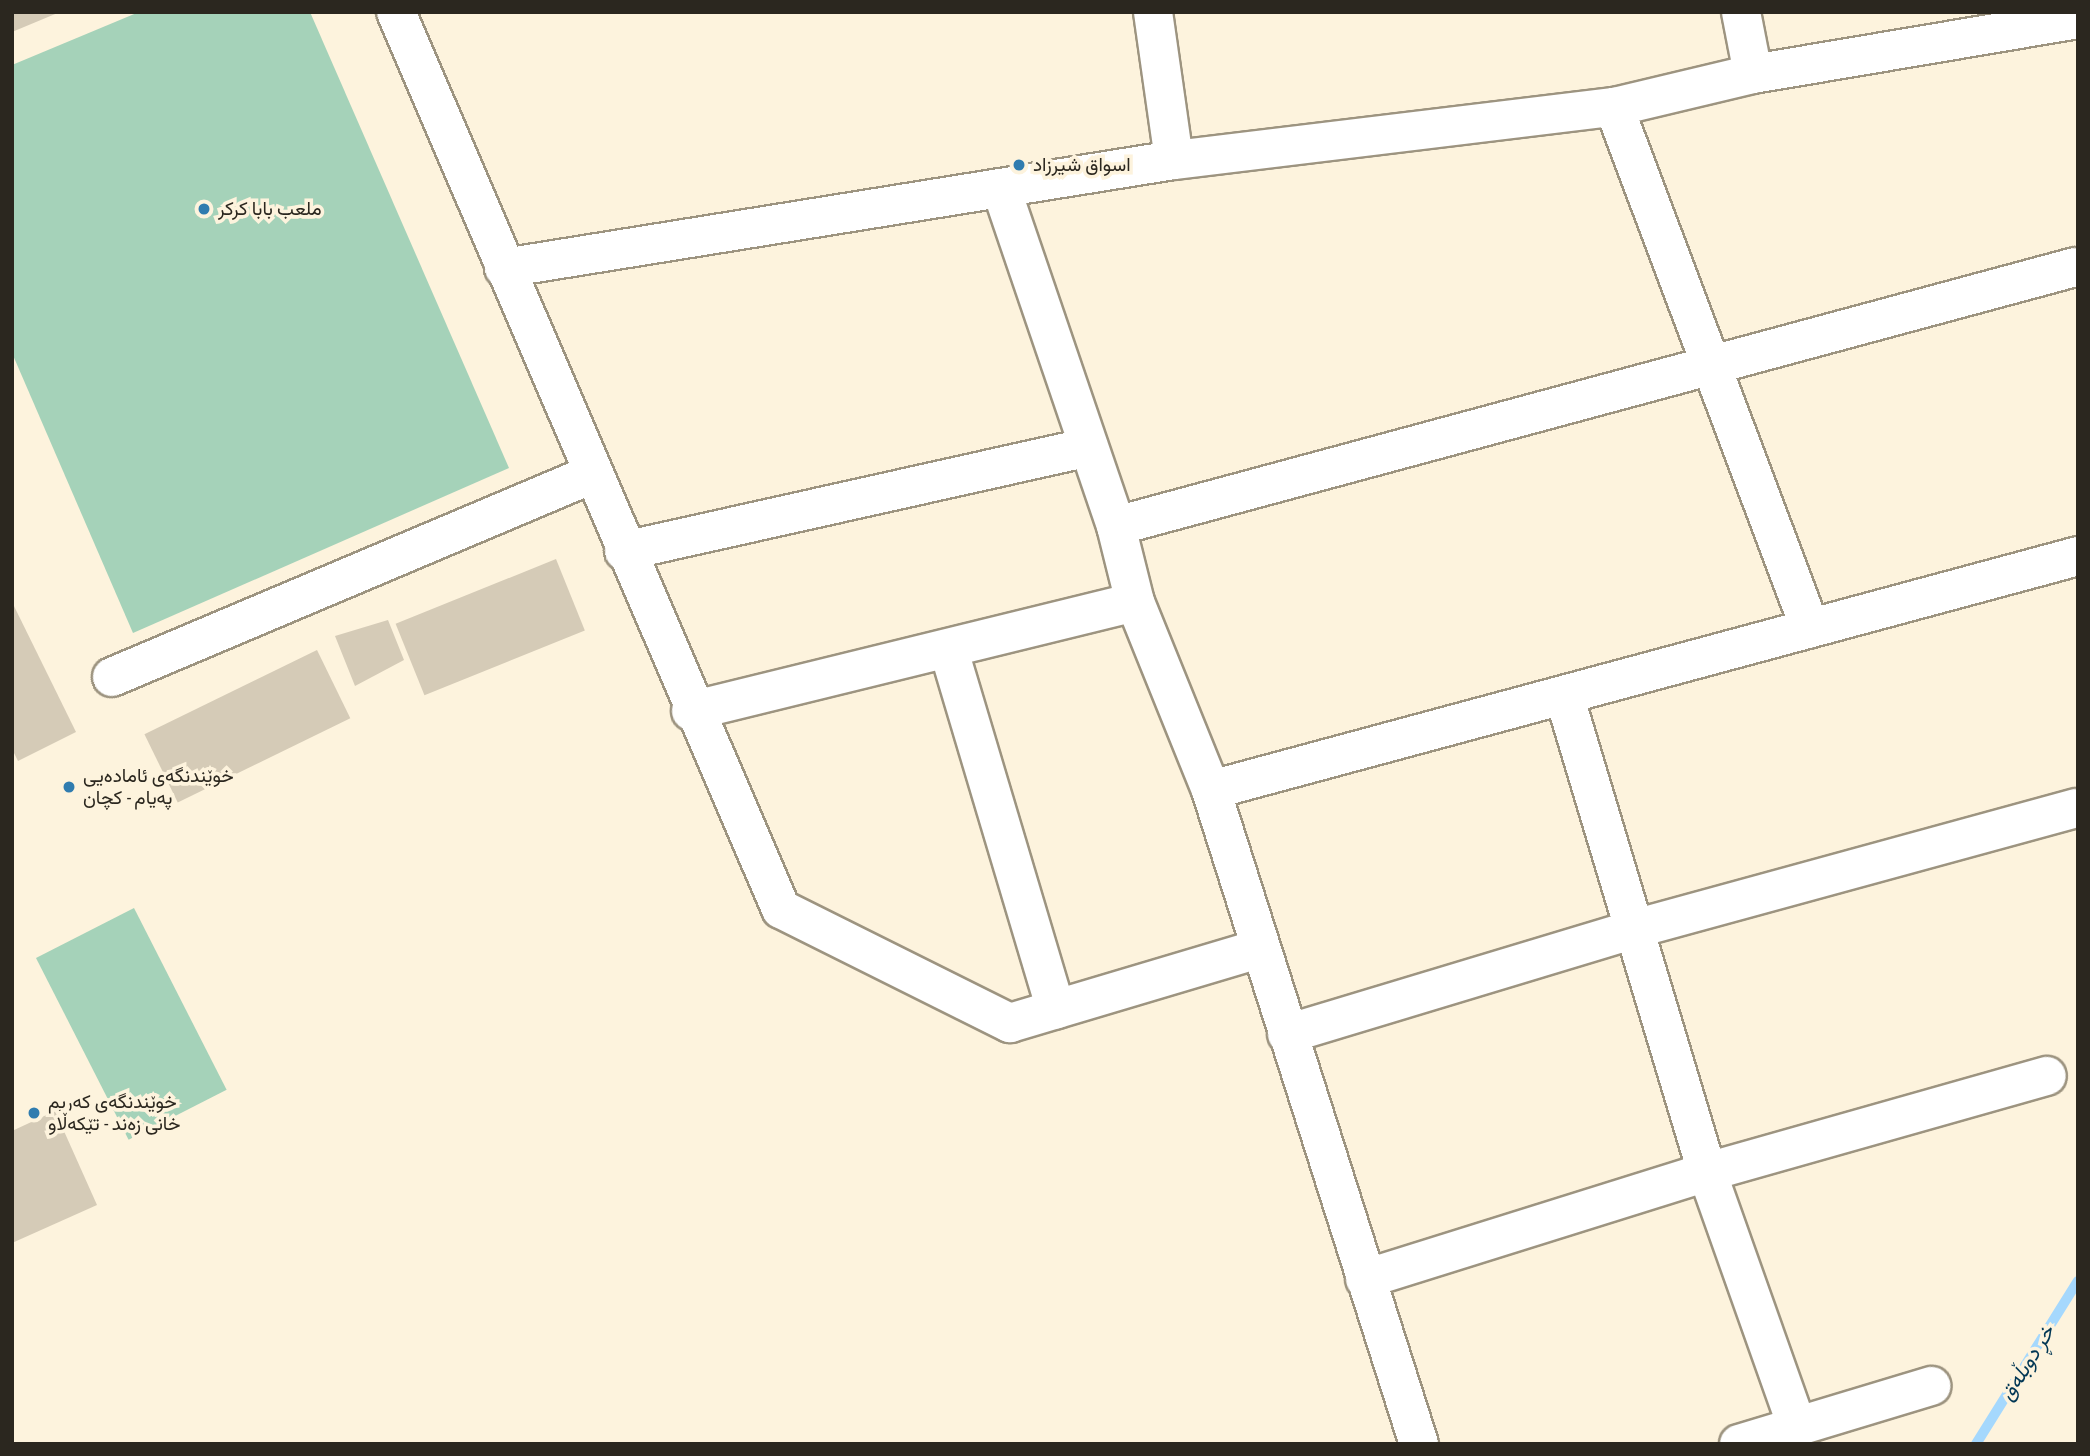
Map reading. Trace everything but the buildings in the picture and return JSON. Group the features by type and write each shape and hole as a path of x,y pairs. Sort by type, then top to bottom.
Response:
{"street":[{"path":"396,12 691,711 781,909 1010,1023 1259,949"},
{"path":"1153,12 1174,160"},
{"path":"1741,12 1753,74"},
{"path":"504,268 1002,191 1174,160 1614,107 1753,74 2078,19"},
{"path":"1614,107 1708,364 1810,628"},
{"path":"1002,191 1116,526 1135,602 1211,790 1259,949 1419,1444"},
{"path":"1116,526 2075,267"},
{"path":"624,551 1088,447"},
{"path":"112,677 592,474"},
{"path":"1211,790 2078,556"},
{"path":"691,711 949,651 1135,602"},
{"path":"949,651 1056,1009"},
{"path":"1564,695 1707,1172 1797,1426"},
{"path":"1287,1034 1634,929 2076,808"},
{"path":"1365,1279 1707,1172 2047,1076"},
{"path":"1740,1444 1931,1386"}],"green space":[{"name":"ملعب بابا كركر","path":"139,12 310,12 509,468 133,633 12,353 12,65"},
{"path":"134,908 227,1090 129,1140 36,958"}],"waterway":[{"name":"خڕ دوبڵەق","path":"1976,1444 2078,1281"}],"place":[{"name":"اسواق شيرزاد","path":"1019,165"},
{"name":"ملعب بابا كركر","path":"204,209"},
{"name":"خوێندنگەی ئامادەیی پەیام - کچان","path":"69,787"},
{"name":"خوێندنگەی کەریم خانی زەند - تێکەڵاو","path":"34,1113"}]}
